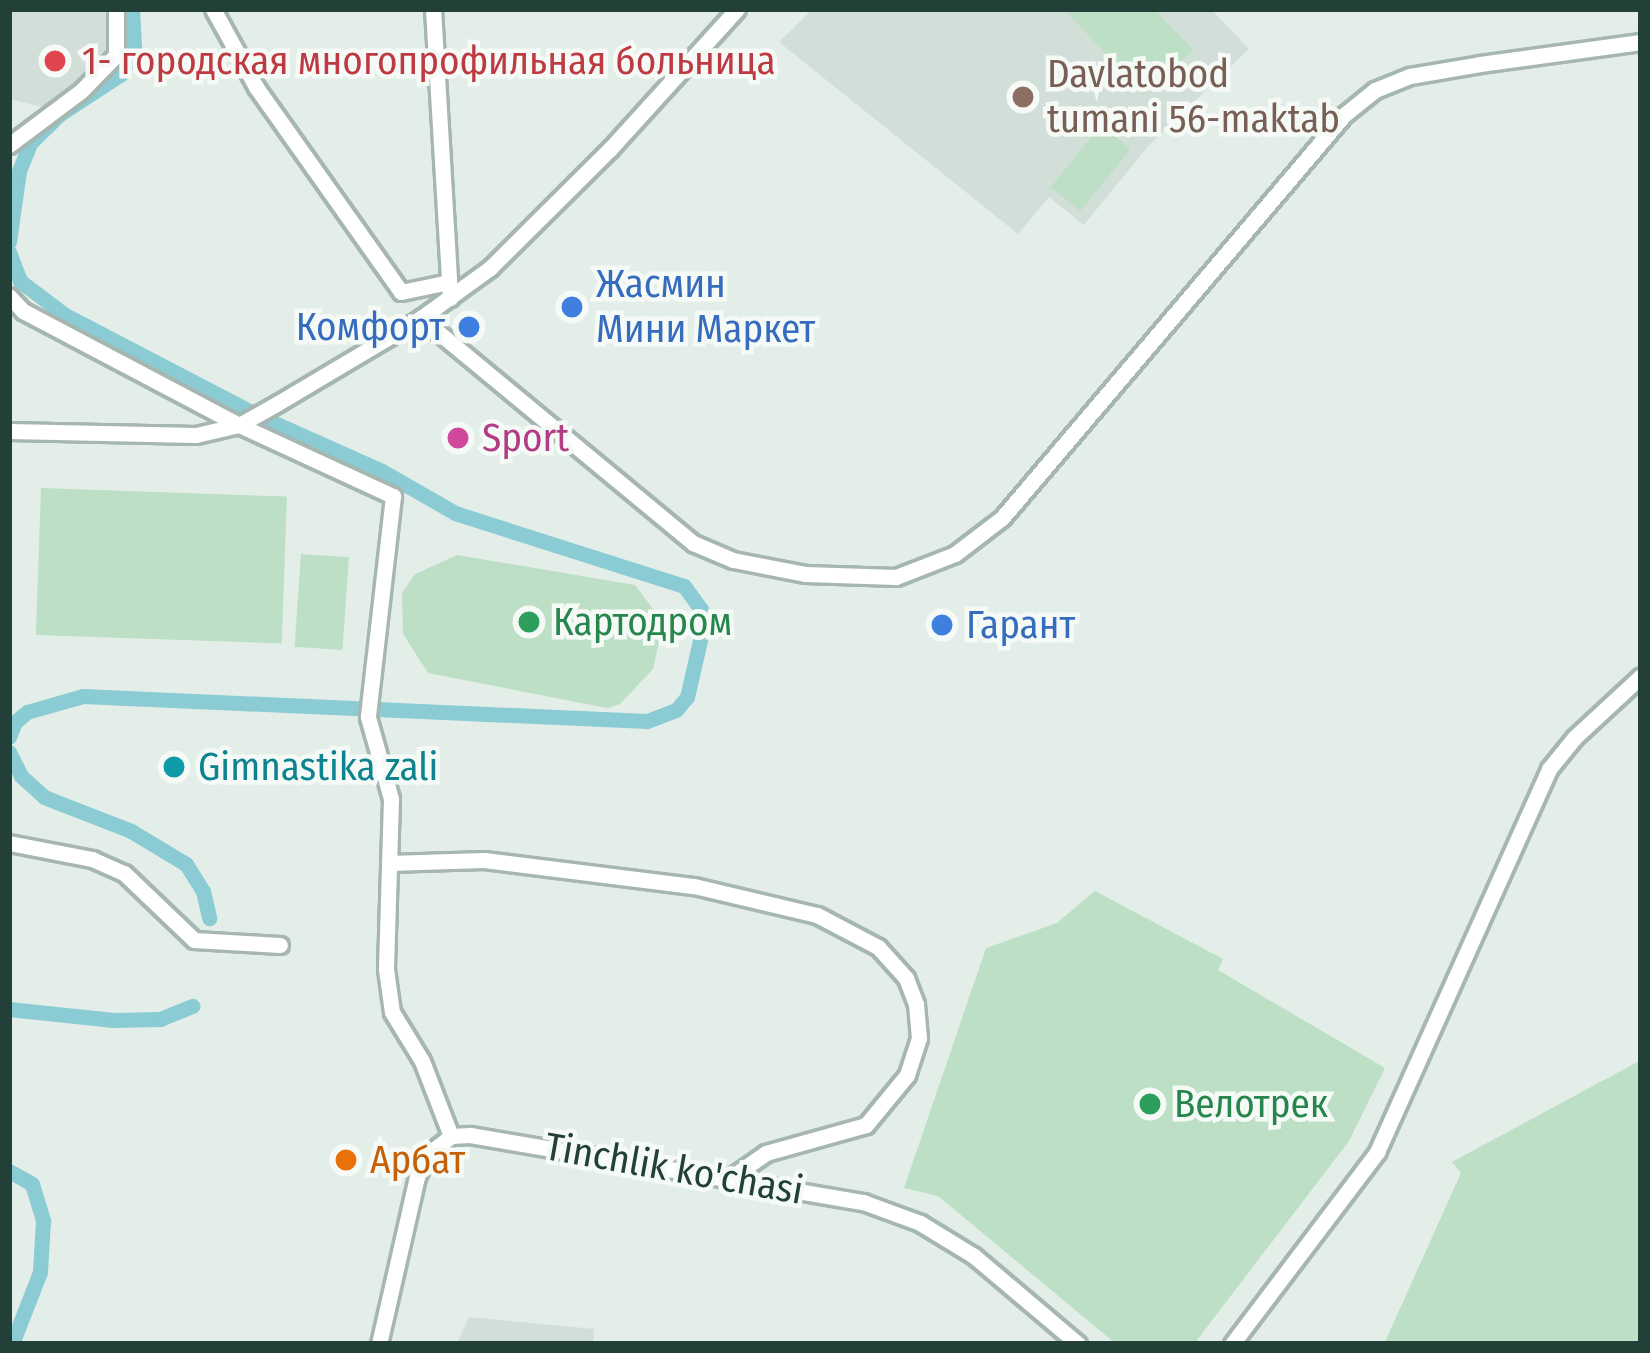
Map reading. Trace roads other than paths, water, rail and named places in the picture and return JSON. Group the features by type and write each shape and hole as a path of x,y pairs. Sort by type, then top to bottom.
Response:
{"street":[{"path":"9,145 81,92 116,56 116,9"},
{"path":"213,9 256,87 401,292 450,290"},
{"path":"433,9 450,290"},
{"path":"9,431 196,435 244,422 278,404 421,318 450,290 490,268 610,149 737,9"},
{"path":"421,318 692,543 733,560 805,574 896,577 955,554 1002,518 1344,115 1375,90 1463,67 1641,42"},
{"path":"9,296 23,311 393,496 368,727 390,780 386,969 392,1012 422,1060 451,1136 427,1155 417,1177 379,1344"},
{"path":"1232,1344 1376,1152 1550,769 1587,724 1641,676"},
{"path":"9,843 92,859 124,873 194,940 225,946 280,945"},
{"path":"389,863 484,860 694,886 817,916 878,947 906,978 916,1004 919,1038 907,1075 866,1125 766,1153 730,1178"},
{"name":"Tinchlik ko'chasi","path":"451,1136 470,1135 863,1202 920,1223 974,1256 1078,1344"}],"waterway":[{"path":"9,242 19,171 31,142 60,114 121,74 134,47 132,9"},
{"path":"9,252 20,281 65,315 259,416 382,471 455,513 684,586 701,609 704,623 687,697 676,710 647,721 83,696 27,712 15,722 9,737"},
{"path":"9,752 21,776 44,797 131,831 186,864 203,891 209,918"},
{"path":"9,1009 113,1020 160,1019 192,1006"},
{"path":"9,1171 32,1184 43,1221 40,1272 12,1344"}],"place":[{"name":"1- городская многопрофильная больница","path":"55,61"},
{"name":"Davlatobod tumani 56-maktab","path":"1023,97"},
{"name":"Жасмин Мини Маркет","path":"572,307"},
{"name":"Комфорт","path":"469,327"},
{"name":"Sport","path":"458,438"},
{"name":"Картодром","path":"529,622"},
{"name":"Гарант","path":"942,625"},
{"name":"Gimnastika zali","path":"174,767"},
{"name":"Велотрек","path":"1150,1104"},
{"name":"Арбат","path":"346,1160"}]}
